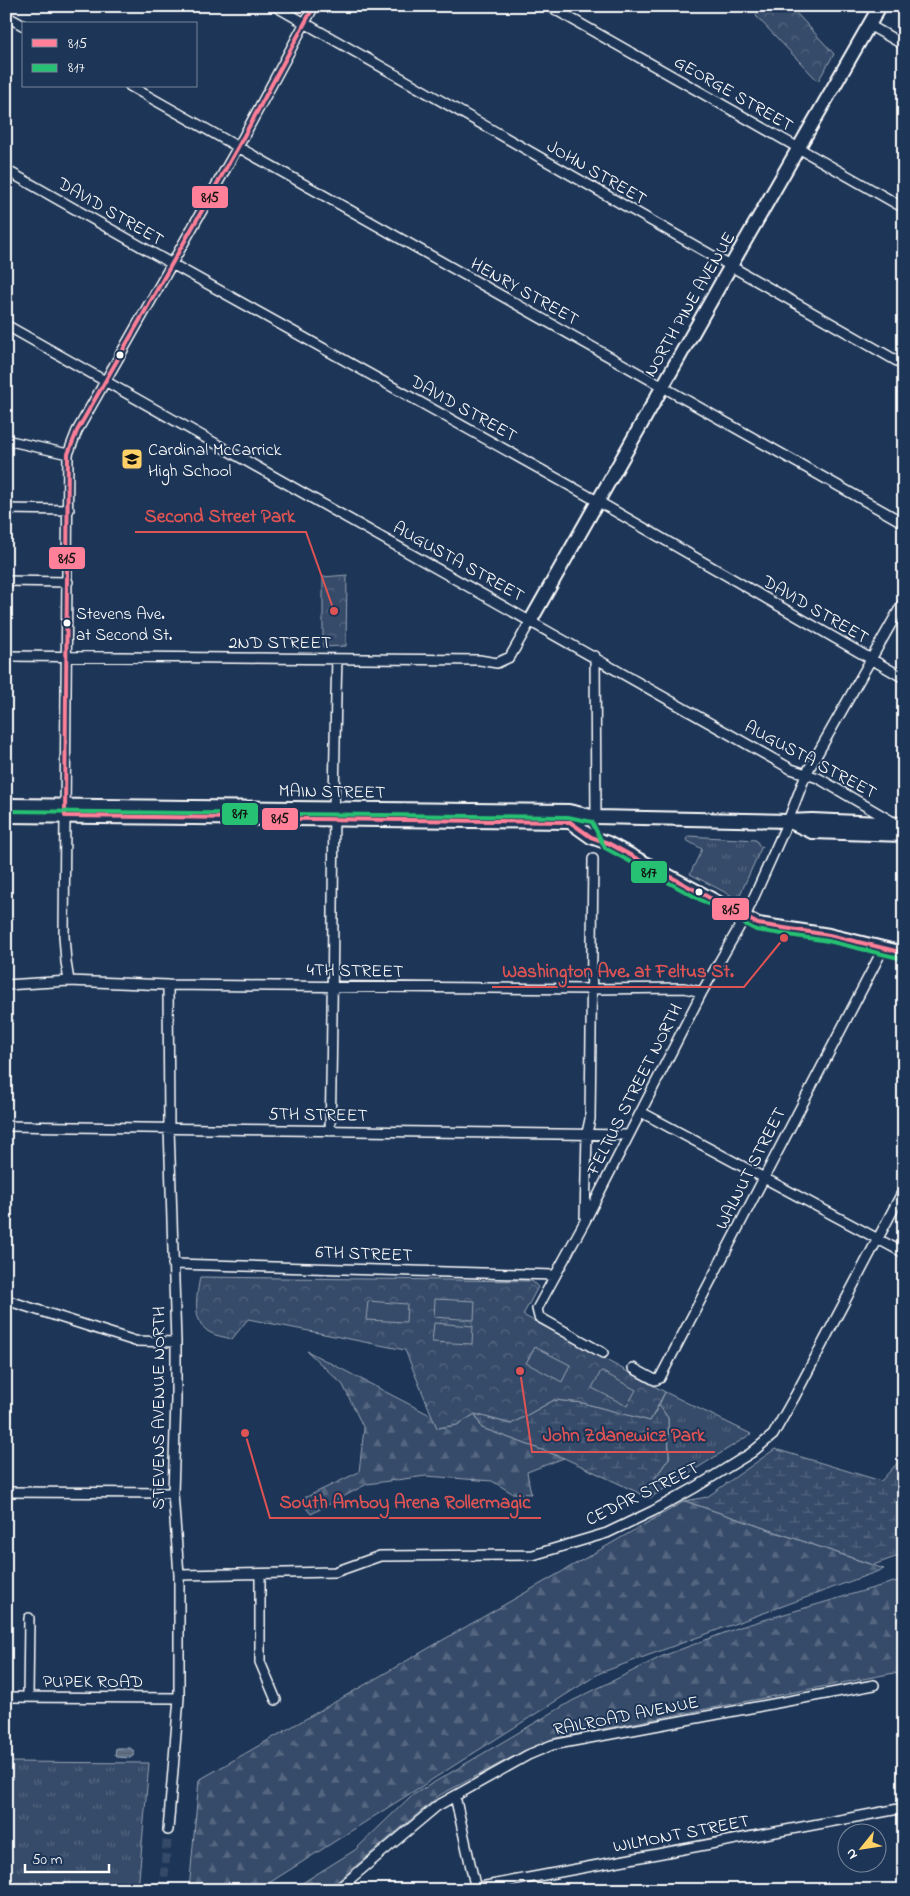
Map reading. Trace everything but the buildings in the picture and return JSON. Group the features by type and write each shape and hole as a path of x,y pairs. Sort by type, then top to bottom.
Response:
{"main road":[{"name":"NORTH PINE AVENUE","path":"531,620 730,266 880,6"},
{"name":"MAIN STREET","path":"6,805 65,811 334,814 570,822 596,817"},
{"name":"MAIN STREET","path":"6,816 65,811"},
{"name":"MAIN STREET","path":"334,814 569,811 596,817 812,820 900,824"},
{"path":"596,817 608,843"},
{"name":"MAIN STREET","path":"788,821 812,832 904,834"},
{"path":"570,822 591,837 608,843 758,924 829,935 904,953"}],"street":[{"name":"JOHN STREET","path":"275,6 904,365"},
{"path":"70,981 64,936 68,454 77,431 238,147 314,6"},
{"name":"GEORGE STREET","path":"549,6 904,208"},
{"path":"6,16 22,25"},
{"path":"869,25 904,45"},
{"name":"HENRY STREET","path":"134,88 904,523"},
{"name":"DAVID STREET","path":"6,170 599,502 904,678"},
{"name":"AUGUSTA STREET","path":"6,325 595,656 791,769 818,778 900,824"},
{"path":"6,440 68,454"},
{"path":"6,510 69,510"},
{"path":"6,581 68,582"},
{"name":"FELTUS STREET NORTH","path":"603,1352 539,1317 537,1309 585,1221 702,992 745,917 788,821 806,774 904,601"},
{"name":"2ND STREET","path":"6,656 479,660 497,663 510,657 531,620"},
{"path":"595,656 596,817"},
{"path":"330,1130 337,658"},
{"path":"585,1221 587,1133 590,1119 593,859"},
{"name":"WALNUT STREET","path":"633,1368 655,1380 660,1378 884,947"},
{"name":"4TH STREET","path":"6,985 70,981 591,989 684,988 702,992"},
{"name":"STEVENS AVENUE NORTH","path":"168,984 169,1128 176,1342 173,1493 178,1575 179,1698 168,1830"},
{"path":"641,1112 904,1253"},
{"name":"5TH STREET","path":"6,1126 629,1135"},
{"name":"CEDAR STREET","path":"178,1575 335,1572 380,1556 533,1555 607,1533 679,1497 751,1453 773,1435 904,1188"},
{"name":"6TH STREET","path":"173,1264 554,1275"},
{"path":"6,1300 136,1341 176,1342"},
{"path":"6,1492 173,1493"},
{"path":"260,1574 260,1662 276,1700"},
{"path":"28,1697 29,1618"},
{"name":"RAILROAD AVENUE","path":"337,1890 437,1806 528,1755 552,1745 874,1685"},
{"name":"PUPEK ROAD","path":"6,1697 179,1698"},
{"path":"455,1796 476,1889"},
{"name":"WILMONT STREET","path":"464,1890 904,1808"}],"green space":[{"path":"763,6 790,6 834,54 818,81 756,16"},
{"path":"347,575 346,646 323,647 323,577"},
{"path":"688,836 756,840 760,847 762,846 738,899 690,874 702,849 686,840"},
{"path":"200,1277 532,1281 538,1287 523,1315 665,1392 650,1421 583,1403 554,1400 511,1424 475,1414 457,1425 437,1428 405,1350 248,1319 232,1339 214,1334 203,1327 197,1314"},
{"path":"435,1299 475,1301 474,1320 434,1317"},
{"path":"368,1301 407,1304 406,1322 366,1320"},
{"path":"434,1323 473,1326 472,1344 432,1342"},
{"path":"535,1347 570,1365 562,1382 526,1363"},
{"path":"307,1351 432,1416 438,1428 457,1425 475,1414 482,1428 564,1458 527,1472 531,1494 512,1493 492,1481 426,1476 367,1484 311,1514 300,1500 359,1472 364,1429 343,1385"},
{"path":"601,1371 636,1390 627,1406 592,1388"},
{"path":"665,1392 751,1434 650,1498 643,1495 669,1458 668,1418 659,1405"},
{"path":"554,1400 583,1403 650,1421 659,1405 668,1418 669,1458 643,1495 564,1458 482,1428 475,1414 511,1424"},
{"path":"775,1449 881,1481 901,1459 904,1460 904,1554 873,1565 685,1501 707,1497"},
{"path":"685,1501 884,1569 600,1673 258,1890 189,1890 199,1780"},
{"path":"904,1579 904,1676 894,1673 556,1738 524,1751 440,1795 327,1890 291,1890 355,1850 411,1796 572,1701 663,1656 740,1627"},
{"path":"6,1762 149,1763 138,1890 6,1890"}],"shaded area":[{"path":"116,1748 130,1748 134,1751 134,1755 130,1758 117,1757 115,1755"}],"tunnel":[{"path":"163,1890 168,1830"}],"transit line":[{"name":"815","path":"314,6 238,147 77,431 68,454 65,816 570,822 591,837 608,843 758,924 829,935 904,953"},
{"name":"817","path":"6,811 568,817 592,822 605,848 756,930 828,941 903,959"}],"place":[{"name":"Cardinal McCarrick High School","path":"132,459"},
{"name":"Second Street Park","path":"334,611"},
{"name":"Stevens Ave. at Second St.","path":"67,623"},
{"name":"Washington Ave. at Feltus St.","path":"784,938"},
{"name":"John Zdanewicz Park","path":"520,1371"},
{"name":"South Amboy Arena Rollermagic","path":"245,1433"}]}
